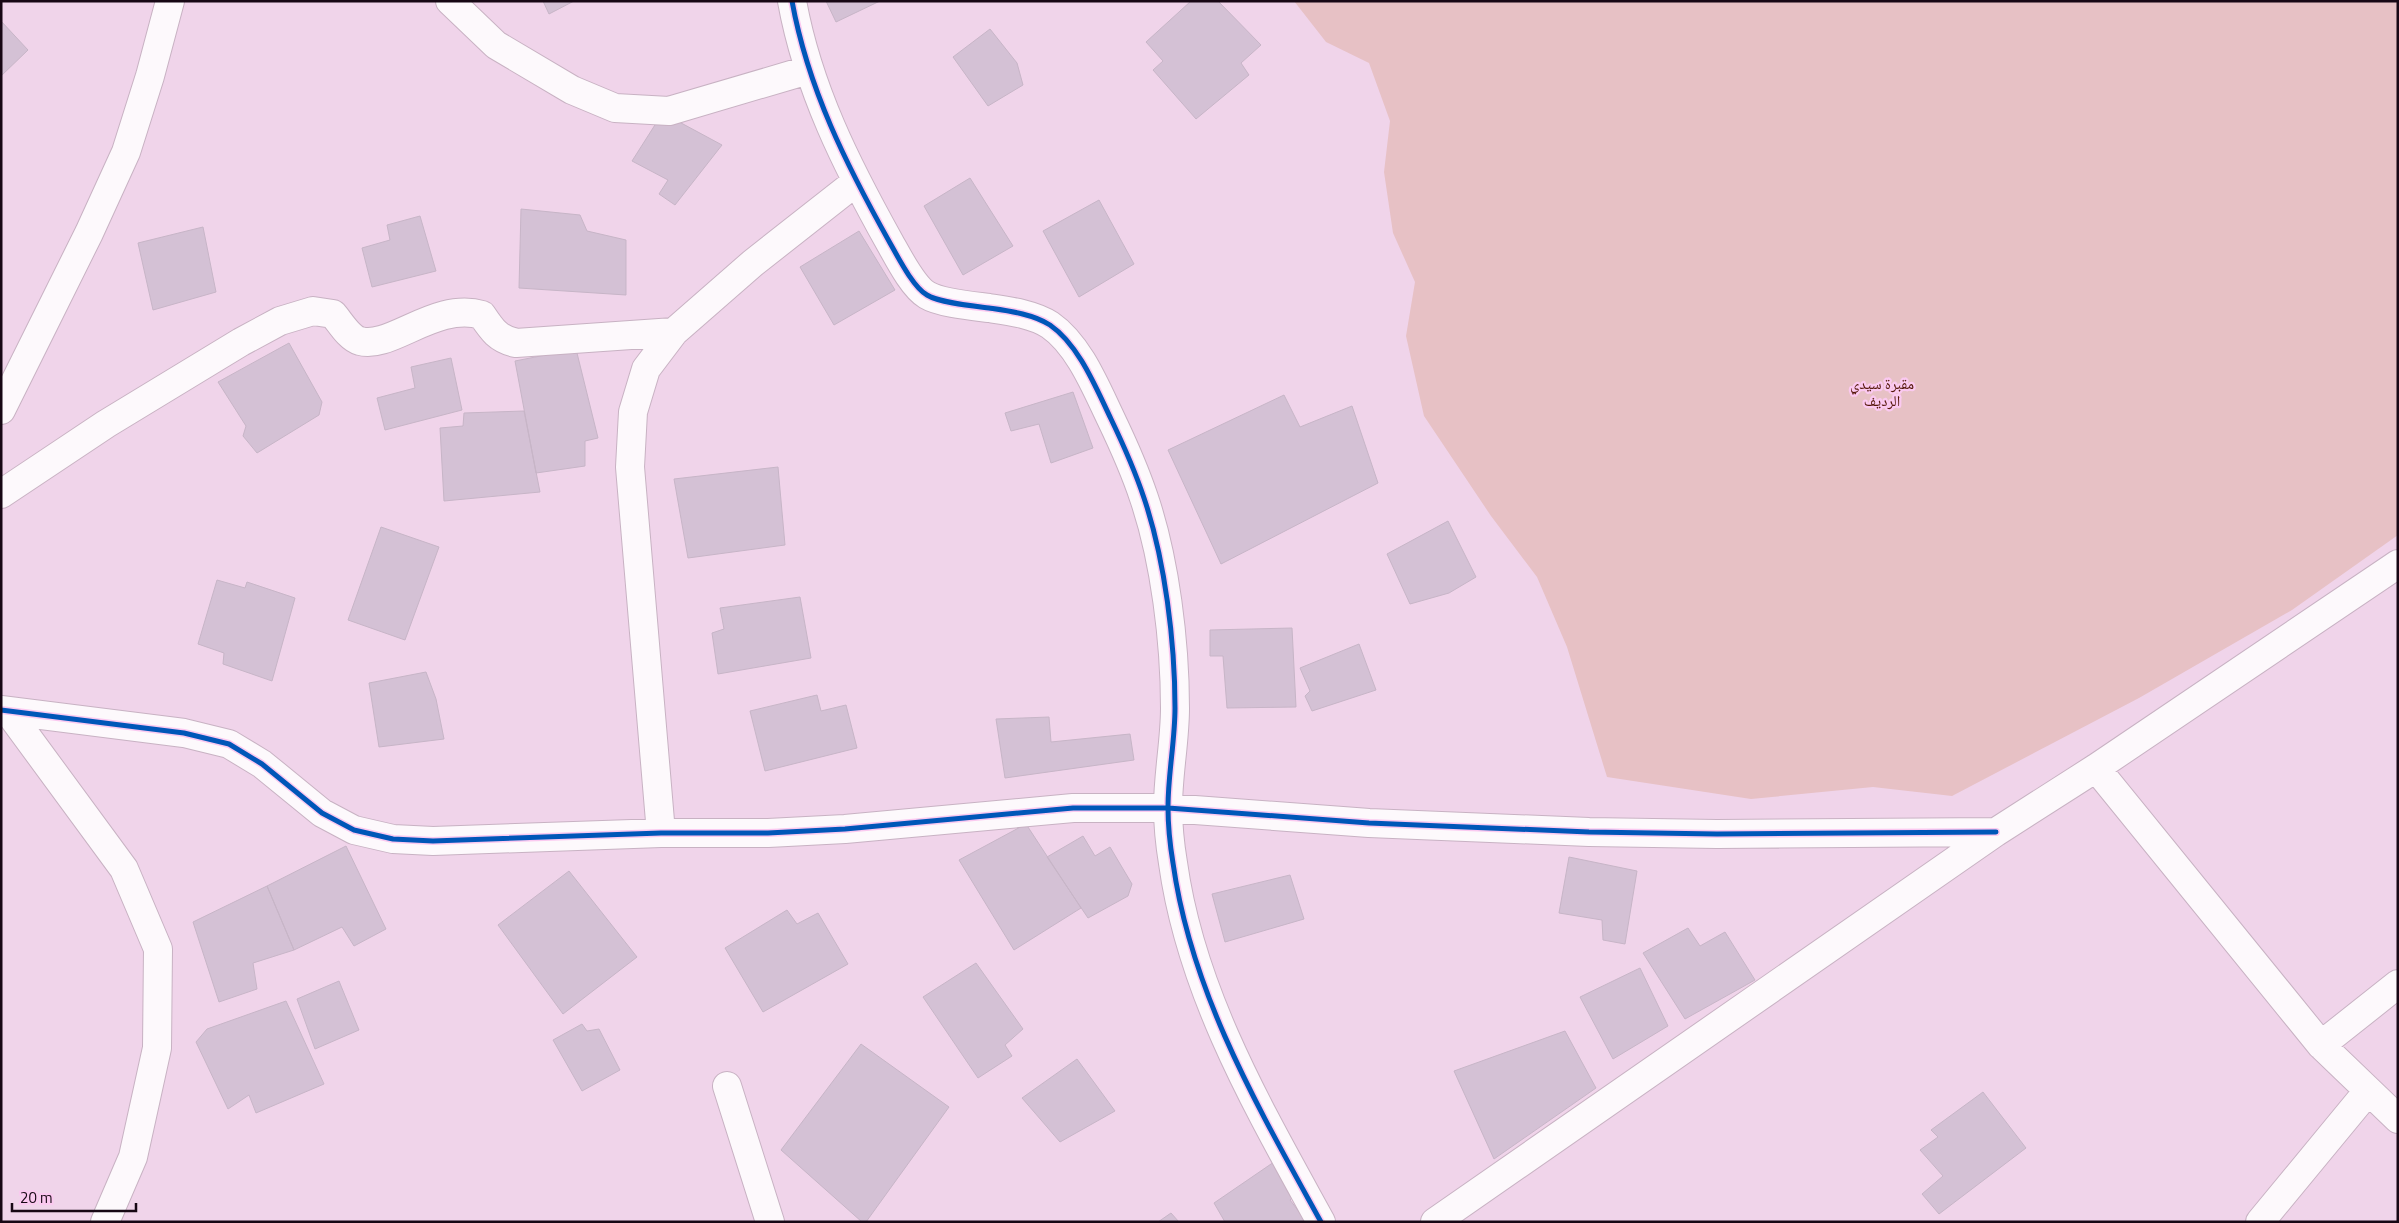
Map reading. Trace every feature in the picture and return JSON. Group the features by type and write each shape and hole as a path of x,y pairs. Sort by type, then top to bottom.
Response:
{"street":[{"path":"1,410 89,233 126,152 150,76 170,1"},
{"path":"450,1 496,45 572,90 615,108 669,111 808,70"},
{"path":"792,1 808,70 828,123 856,182 905,268 926,294 962,304 1015,312 1048,323 1072,343 1112,422 1144,498 1156,545 1168,609 1174,657 1175,713 1168,808 1173,862 1184,922 1204,990 1271,1132 1321,1222"},
{"path":"661,833 630,467 632,412 646,369 674,332 753,263 856,182"},
{"path":"1,494 106,424 241,342 280,321 312,311 333,314 344,329 359,341 369,342 383,339 453,312 471,312 482,315 492,331 503,340 516,342 674,332"},
{"path":"1435,1222 1996,832 2096,768 2398,564"},
{"path":"5,711 184,733 229,744 262,764 322,813 354,830 393,839 433,841 661,833 768,833 845,829 1073,808 1168,808 1369,823 1589,832 1717,834 1996,832"},
{"path":"5,711 124,869 158,949 157,1048 133,1157 105,1222"},
{"path":"2096,768 2321,1045 2398,1119"},
{"path":"2321,1045 2398,984"},
{"path":"727,1086 770,1222"},
{"path":"2260,1222 2368,1090"}],"green space":[{"name":"مقبرة سيدي الرديف","path":"1294,1 2398,1 2398,535 2292,610 2139,698 1952,796 1873,787 1751,799 1607,777 1567,647 1537,577 1491,516 1424,416 1406,336 1415,282 1393,233 1384,172 1390,121 1369,63 1326,42"}],"building":[{"path":"543,1 574,1 549,14"},
{"path":"826,1 880,1 836,22"},
{"path":"1191,1 1218,1 1261,45 1241,63 1249,75 1196,119 1153,70 1163,61 1146,42"},
{"path":"1,21 28,50 1,76"},
{"path":"990,29 1017,63 1023,85 988,106 953,57"},
{"path":"660,117 670,117 722,145 675,205 659,194 668,180 632,161"},
{"path":"970,178 1013,246 963,275 924,206"},
{"path":"1099,200 1134,264 1079,297 1043,231"},
{"path":"521,209 580,215 587,231 626,240 626,295 519,288"},
{"path":"420,216 436,271 372,287 362,248 390,240 387,225"},
{"path":"203,227 216,292 153,310 138,243"},
{"path":"859,231 895,290 834,325 800,267"},
{"path":"289,343 322,402 319,415 257,453 243,436 246,426 218,382"},
{"path":"576,349 598,438 585,441 585,466 536,473 515,361"},
{"path":"451,358 462,410 385,430 377,398 415,388 411,367"},
{"path":"1073,392 1093,448 1051,463 1039,424 1011,431 1005,413"},
{"path":"1284,395 1300,427 1352,406 1378,483 1221,564 1168,450"},
{"path":"524,411 540,492 444,501 440,428 463,426 464,413"},
{"path":"778,467 785,545 688,558 674,479"},
{"path":"1448,521 1476,577 1449,593 1410,604 1387,554"},
{"path":"381,527 439,547 405,640 348,620"},
{"path":"217,580 245,588 247,582 295,598 272,681 223,664 224,653 198,644"},
{"path":"800,597 811,658 718,674 712,633 724,629 720,608"},
{"path":"1292,628 1296,707 1227,708 1223,656 1210,656 1210,630"},
{"path":"1359,644 1376,690 1312,711 1305,696 1310,691 1300,668"},
{"path":"426,672 436,699 444,739 379,747 369,683"},
{"path":"817,695 821,711 846,705 857,748 765,771 750,711"},
{"path":"1049,717 1051,742 1130,734 1134,760 1005,778 996,719"},
{"path":"1026,824 1081,908 1014,950 959,860"},
{"path":"1083,836 1095,856 1110,847 1132,884 1128,896 1088,918 1047,857"},
{"path":"346,846 386,929 354,946 342,927 294,950 267,886"},
{"path":"1569,857 1637,871 1625,944 1603,940 1602,920 1559,913"},
{"path":"569,871 637,957 563,1014 498,925"},
{"path":"1290,875 1304,919 1225,942 1212,894"},
{"path":"267,886 294,950 253,963 257,989 219,1002 193,922"},
{"path":"787,910 797,924 818,913 848,964 763,1012 725,948"},
{"path":"1688,928 1700,946 1725,932 1755,980 1685,1019 1643,953"},
{"path":"976,963 1023,1029 1005,1045 1012,1056 978,1078 923,997"},
{"path":"1640,968 1668,1026 1613,1059 1580,997"},
{"path":"339,981 359,1030 315,1049 297,999"},
{"path":"286,1001 324,1084 256,1113 249,1095 228,1109 196,1042 207,1029"},
{"path":"582,1024 587,1031 599,1029 620,1070 582,1091 553,1040"},
{"path":"1565,1031 1596,1088 1494,1159 1454,1071"},
{"path":"861,1044 949,1107 866,1222 862,1222 781,1150"},
{"path":"1077,1059 1115,1111 1060,1142 1022,1098"},
{"path":"1983,1092 2026,1148 1939,1214 1922,1194 1943,1176 1920,1150 1938,1137 1931,1130"},
{"path":"1274,1162 1296,1194 1290,1200 1307,1222 1225,1222 1214,1203"},
{"path":"1171,1213 1179,1222 1158,1222"}],"cycle path":[{"path":"792,1 808,65 831,126 874,214 911,279 922,291 933,298 957,304 1021,314 1036,318 1050,325 1070,344 1086,368 1133,468 1158,548 1171,629 1175,708 1168,795 1168,821 1182,911 1195,958 1211,1004 1230,1049 1274,1137 1321,1222"},
{"path":"1,710 184,733 229,744 262,764 322,813 354,830 393,839 433,841 661,833 768,833 845,829 1073,808 1168,808 1369,823 1589,832 1717,834 1996,832"}]}
